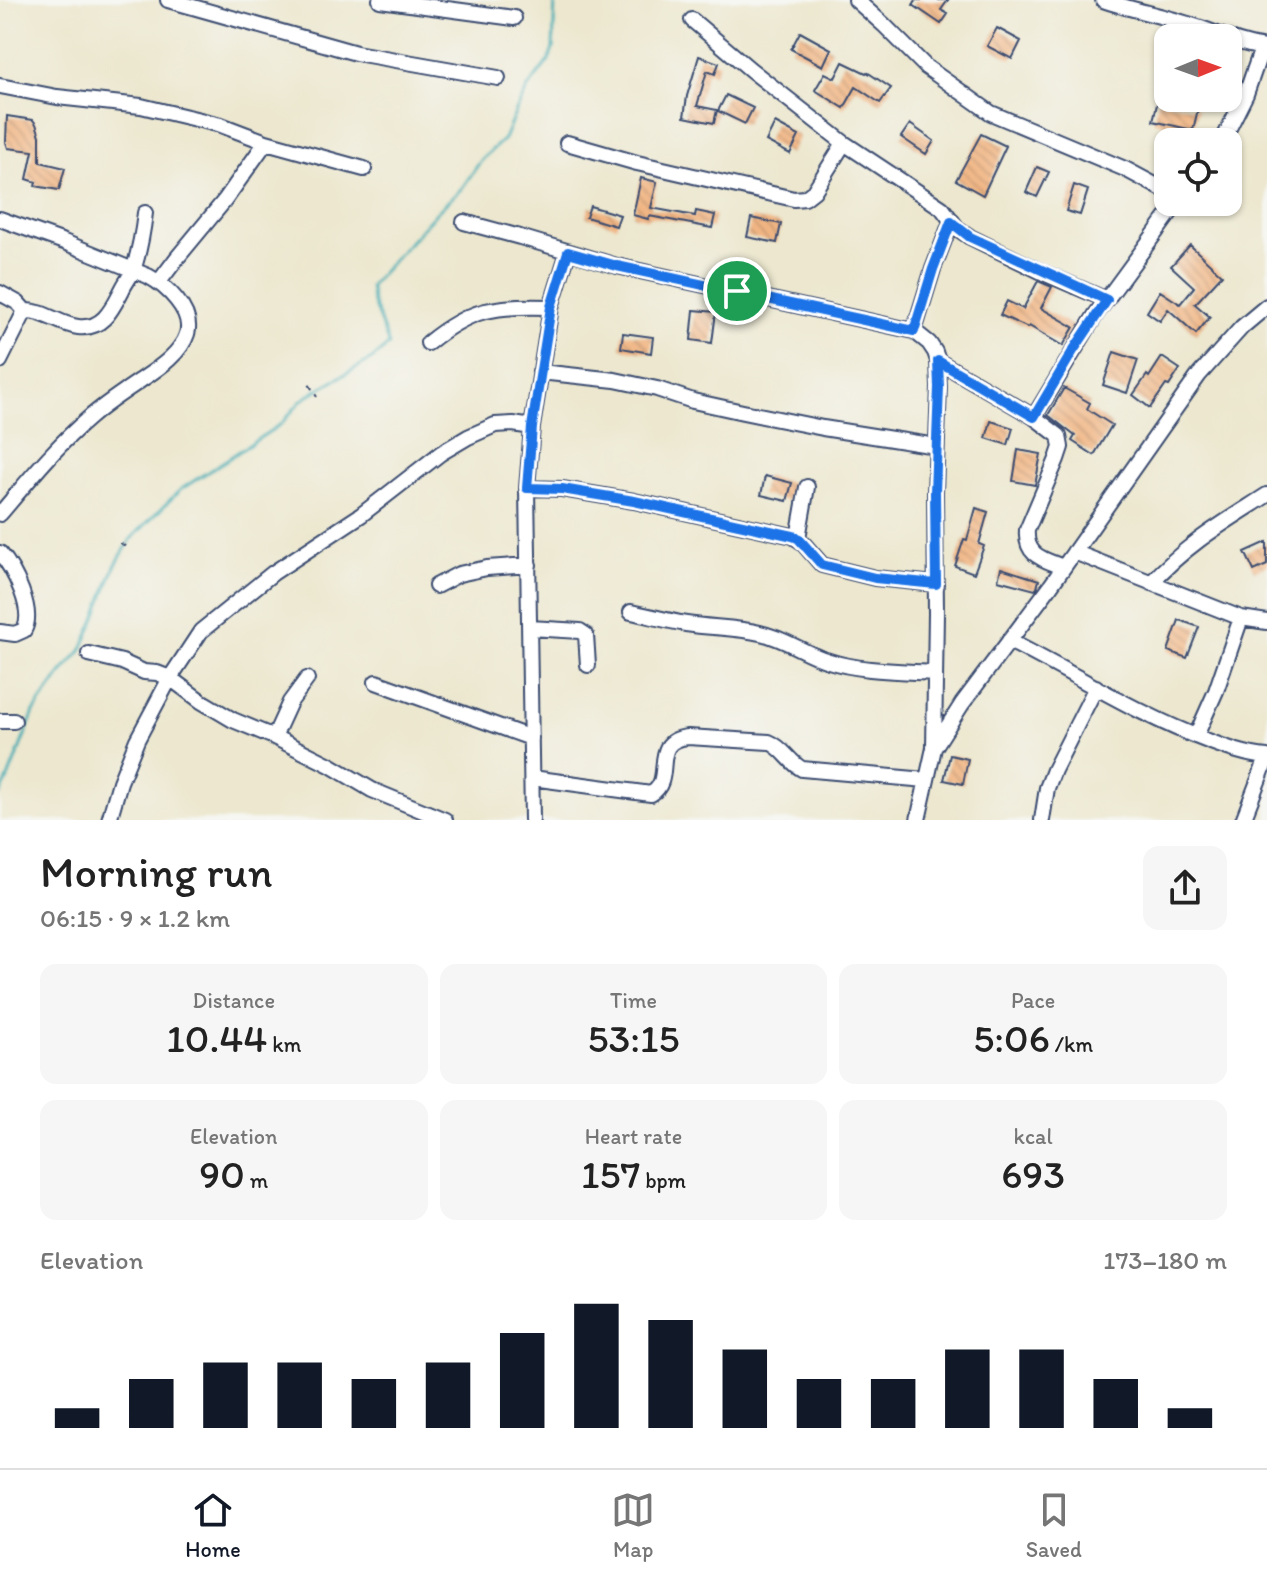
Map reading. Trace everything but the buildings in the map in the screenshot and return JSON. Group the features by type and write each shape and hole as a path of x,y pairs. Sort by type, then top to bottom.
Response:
{"street":[{"path":"168,0 356,53 498,78"},
{"path":"380,0 514,18"},
{"path":"856,0 926,67 991,113 1125,169 1154,185"},
{"path":"1103,0 1265,48 1229,128"},
{"path":"692,20 844,143 934,202 951,222 970,237 1107,300"},
{"path":"0,86 57,97 141,106 221,125 266,142 364,169"},
{"path":"159,282 225,200 266,142"},
{"path":"567,143 637,163 794,199 805,198 814,191 844,143"},
{"path":"0,361 25,311 33,310 71,325 90,326 100,323 111,312 133,271 145,213"},
{"path":"1034,417 1073,351 1168,216"},
{"path":"0,219 159,282 169,290 188,326 187,335 180,346 161,366 79,427 0,514"},
{"path":"464,222 617,266 914,331 929,343 938,361 939,387 934,748 918,820"},
{"path":"914,331 951,222"},
{"path":"532,820 527,488 532,427 551,307 568,252"},
{"path":"0,293 18,303 25,311"},
{"path":"934,748 962,704 1199,375 1242,327 1267,306"},
{"path":"428,343 474,313 498,308 551,307"},
{"path":"938,361 1034,417 1059,436 1061,447 1027,530 1027,539 1033,552 1063,567"},
{"path":"540,372 615,380 743,412 936,446"},
{"path":"109,820 137,740 170,678 201,631 273,573 361,515 441,453 495,425 532,427"},
{"path":"798,538 807,487"},
{"path":"527,488 562,489 634,501 798,538 822,565 875,578 936,584"},
{"path":"1151,583 1172,560 1205,534 1267,495"},
{"path":"1074,552 1241,618 1267,622"},
{"path":"0,553 17,580 28,623 24,630 15,634 0,632"},
{"path":"436,586 459,574 529,565"},
{"path":"631,612 689,624 763,633 843,666 934,673"},
{"path":"1196,736 1216,691 1241,618"},
{"path":"530,628 583,632 586,635 588,665"},
{"path":"1009,641 1156,720 1240,752 1267,758 1243,820"},
{"path":"89,654 170,678 233,720 330,765 372,790 445,820"},
{"path":"274,737 290,702 307,679"},
{"path":"376,682 531,738"},
{"path":"1042,820 1047,788 1054,770 1096,687"},
{"path":"532,778 651,794 658,790 661,782 664,755 669,744 677,738 688,737 769,742 802,769 926,780"}],"path":[{"path":"309,384 317,397"},
{"path":"120,543 130,549"}],"waterway":[{"path":"0,794 34,712 81,651 115,566 131,539 180,490 281,424 302,400 372,359 389,345 370,286 462,188 482,159 504,139 528,88 549,60 553,49 555,0"}],"route":[{"path":"951,222 970,237 1107,300 1034,417 938,361 936,584 875,578 822,565 793,536 634,501 562,489 527,488 532,427 551,307 568,252 617,266 737,291 914,331 951,222"}]}
